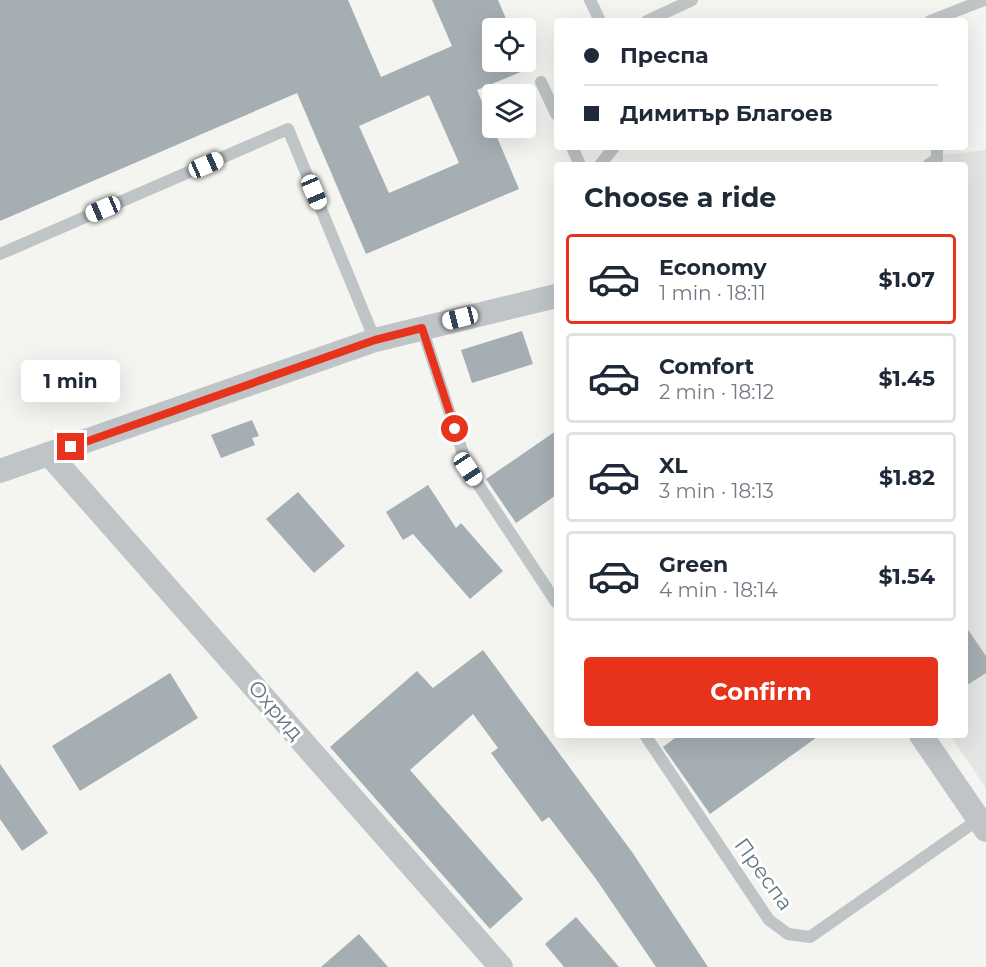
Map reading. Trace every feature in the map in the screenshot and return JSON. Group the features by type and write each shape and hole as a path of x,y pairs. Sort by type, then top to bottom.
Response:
{"street":[{"path":"0,471 375,340 554,296"},
{"name":"Охрид","path":"49,454 501,967"},
{"path":"923,738 982,825"}],"lane":[{"path":"590,0 599,18"},
{"path":"653,18 692,0"},
{"path":"938,18 984,0"},
{"path":"542,82 554,109"},
{"path":"0,254 288,129 375,340"},
{"path":"602,162 612,150"},
{"path":"422,328 468,469 554,599"},
{"name":"Преспа","path":"647,738 769,920 788,934 810,937 982,825"}],"shaded area":[{"path":"986,150 986,788 952,738 968,738 968,162 934,162 942,155"}],"building":[{"path":"0,0 348,0 381,77 452,46 432,0 498,0 506,18 482,18 482,72 521,72 492,84 482,84 482,88 477,90 482,102 482,138 497,138 519,189 366,254 297,93 0,221","holes":["429,95 459,163 389,193 359,126"]},
{"path":"522,331 533,364 472,383 461,350"},
{"path":"252,420 259,436 252,438 255,445 221,458 211,435"},
{"path":"554,432 554,496 516,523 486,479"},
{"path":"428,485 456,528 461,523 503,571 470,599 413,534 403,540 386,512"},
{"path":"298,492 345,546 314,573 266,519"},
{"path":"968,630 986,656 986,673 968,684"},
{"path":"483,650 632,852 708,967 656,967 596,879 549,817 542,822 491,753 498,748 473,714 410,770 523,899 490,929 330,747 417,671 433,688"},
{"path":"170,673 198,718 80,791 52,746"},
{"path":"675,738 816,738 710,814 663,747"},
{"path":"0,764 48,833 22,851 0,819"},
{"path":"576,917 619,967 564,967 545,944"},
{"path":"359,934 388,967 321,967"}],"route":[{"path":"71,447 375,340 422,328 455,429"}]}
